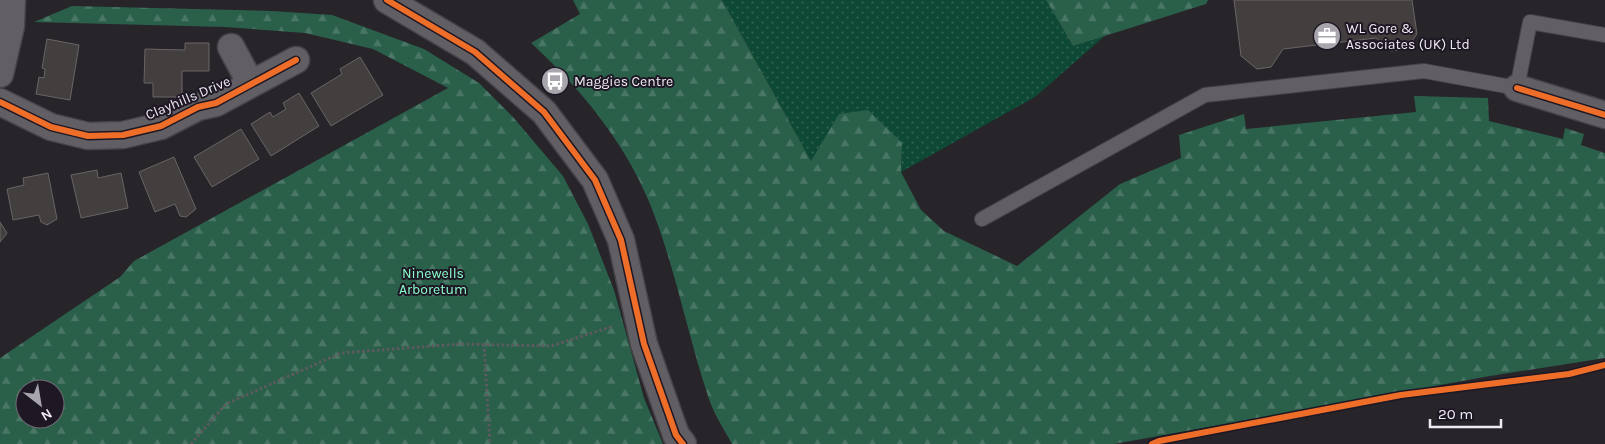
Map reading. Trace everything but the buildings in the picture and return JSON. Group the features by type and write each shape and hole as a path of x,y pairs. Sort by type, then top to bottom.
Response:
{"street":[{"path":"0,74 11,26 12,0"},
{"path":"387,0 475,52 544,112 595,180 621,240 644,344 676,435 683,444"},
{"name":"Clayhills Drive","path":"231,47 251,84"},
{"name":"Clayhills Drive","path":"0,102 51,127 88,136 122,135 161,126 198,107 216,102 296,60"},
{"path":"1517,88 1605,115"}],"lane":[{"path":"982,219 1205,95 1424,71 1517,88 1530,22 1605,35"}],"path":[{"path":"191,444 226,404 341,353 460,344 550,346 638,318"},
{"path":"484,344 490,444"}],"green space":[{"path":"573,0 722,0 811,161 839,114 868,110 902,143 901,172 921,210 944,231 1017,266 1120,184 1181,158 1179,135 1244,114 1246,129 1416,112 1414,96 1488,98 1489,121 1563,139 1565,128 1584,134 1581,145 1605,153 1605,358 1490,376 1114,444 732,444 710,402 667,251 650,204 639,181 614,137 599,117 567,78 531,43 580,14"},
{"path":"722,0 1046,0 1073,46 1107,34 1035,97 901,172 902,143 839,115 811,161"},
{"path":"1046,0 1208,0 1206,4 1073,46"},
{"name":"Ninewells Arboretum","path":"72,6 272,11 332,15 424,49 479,83 513,117 563,176 588,224 614,290 644,398 663,444 0,444 0,358 120,277 134,261 448,88 373,49 305,33 225,27 34,22"}],"cycle path":[{"path":"387,0 475,52 544,112 595,180 621,240 644,344 676,435 683,444"},
{"path":"0,102 51,127 88,136 123,135 161,126 198,107 216,103 296,60"},
{"path":"1517,88 1605,115"},
{"path":"1152,444 1159,441 1401,395 1569,374 1605,365"}],"place":[{"name":"WL Gore & Associates (UK) Ltd","path":"1327,36"},
{"name":"Maggies Centre","path":"555,81"}]}
